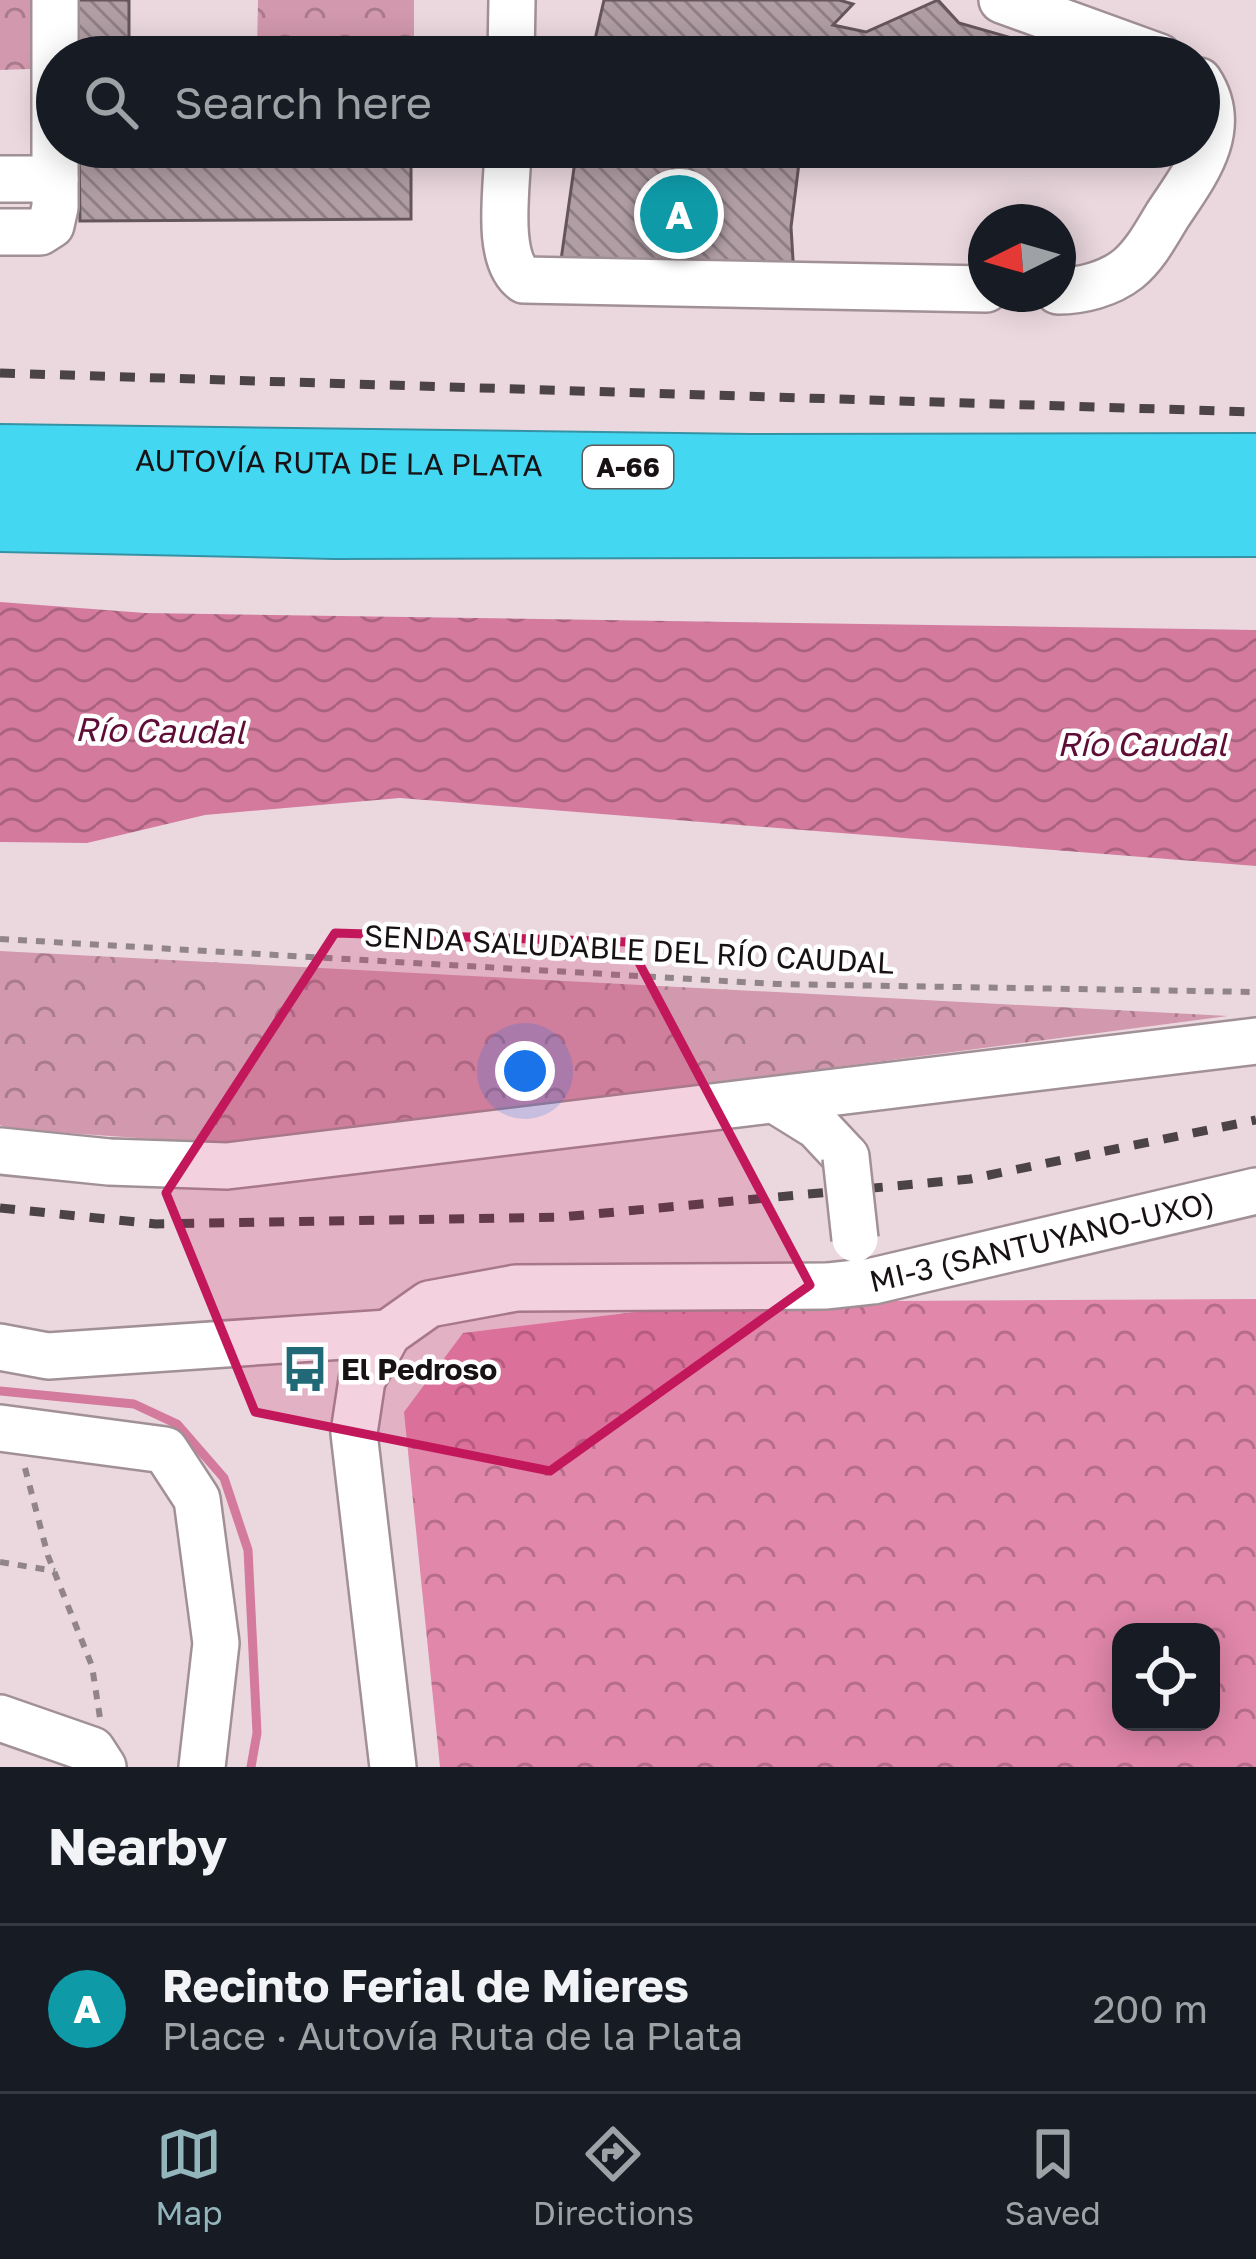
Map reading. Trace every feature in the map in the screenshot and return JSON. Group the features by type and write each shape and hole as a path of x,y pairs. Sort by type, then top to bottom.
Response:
{"highway":[{"name":"AUTOVÍA RUTA DE LA PLATA","path":"0,458 847,469 1256,467"},
{"name":"AUTOVÍA RUTA DE LA PLATA","path":"0,518 381,525 1256,523"}],"street":[{"path":"56,0 56,36"},
{"path":"511,36 512,0"},
{"path":"1002,0 1101,36"},
{"path":"0,232 40,232 51,225 55,168"},
{"path":"508,168 506,253 514,273 524,280 968,289"},
{"path":"1076,289 1097,286 1126,271 1142,255 1199,168"},
{"path":"0,179 55,179"},
{"path":"0,1151 109,1162 227,1166 1256,1041"},
{"path":"846,1157 850,1133 862,1108 887,1087"},
{"path":"775,1100 818,1126 846,1157"},
{"name":"MI-3 (SANTUYANO-UXO)","path":"846,1157 855,1239 873,1281 1256,1191"},
{"path":"826,1286 855,1239"},
{"path":"393,1767 354,1433 362,1380 388,1334 429,1304 516,1288 826,1286 873,1281"},
{"path":"0,1348 48,1356 388,1334"},
{"path":"8,1429 165,1450 197,1499 216,1643 202,1767"},
{"path":"0,1718 98,1758"}],"path":[{"name":"SENDA SALUDABLE DEL RÍO CAUDAL","path":"0,939 777,984 1256,992"},
{"path":"8,1429 92,1666 101,1714 98,1758"},
{"path":"0,1562 55,1571"}],"highlighted area":[{"path":"335,933 628,942 810,1285 550,1471 255,1412 166,1193"}],"green space":[{"path":"0,0 30,0 30,69 0,70"},
{"path":"258,0 414,0 414,36 257,36"},
{"path":"0,951 1228,1016 240,1145 0,1125"},
{"path":"1256,1299 1256,1767 440,1767 404,1412 463,1333 717,1302"}],"water":[{"name":"Río Caudal","path":"0,602 145,613 1256,630 1256,866 400,798 205,815 87,843 0,842"}],"building":[{"path":"77,0 129,0 129,36 78,36"},
{"path":"604,0 839,0 853,4 833,25 866,32 938,0 959,23 1005,36 596,36"},
{"path":"79,168 411,168 411,219 80,221"},
{"path":"574,168 798,168 791,227 794,276 561,260"}],"waterway":[{"path":"0,1391 134,1404 177,1424 224,1478 248,1550 257,1733 251,1767"}],"railway":[{"path":"0,373 1256,412"},
{"path":"0,1208 156,1224 562,1217 970,1179 1256,1120"}],"place":[{"name":"Recinto Ferial de Mieres","path":"679,214"},
{"name":"El Pedroso","path":"305,1369"}]}
